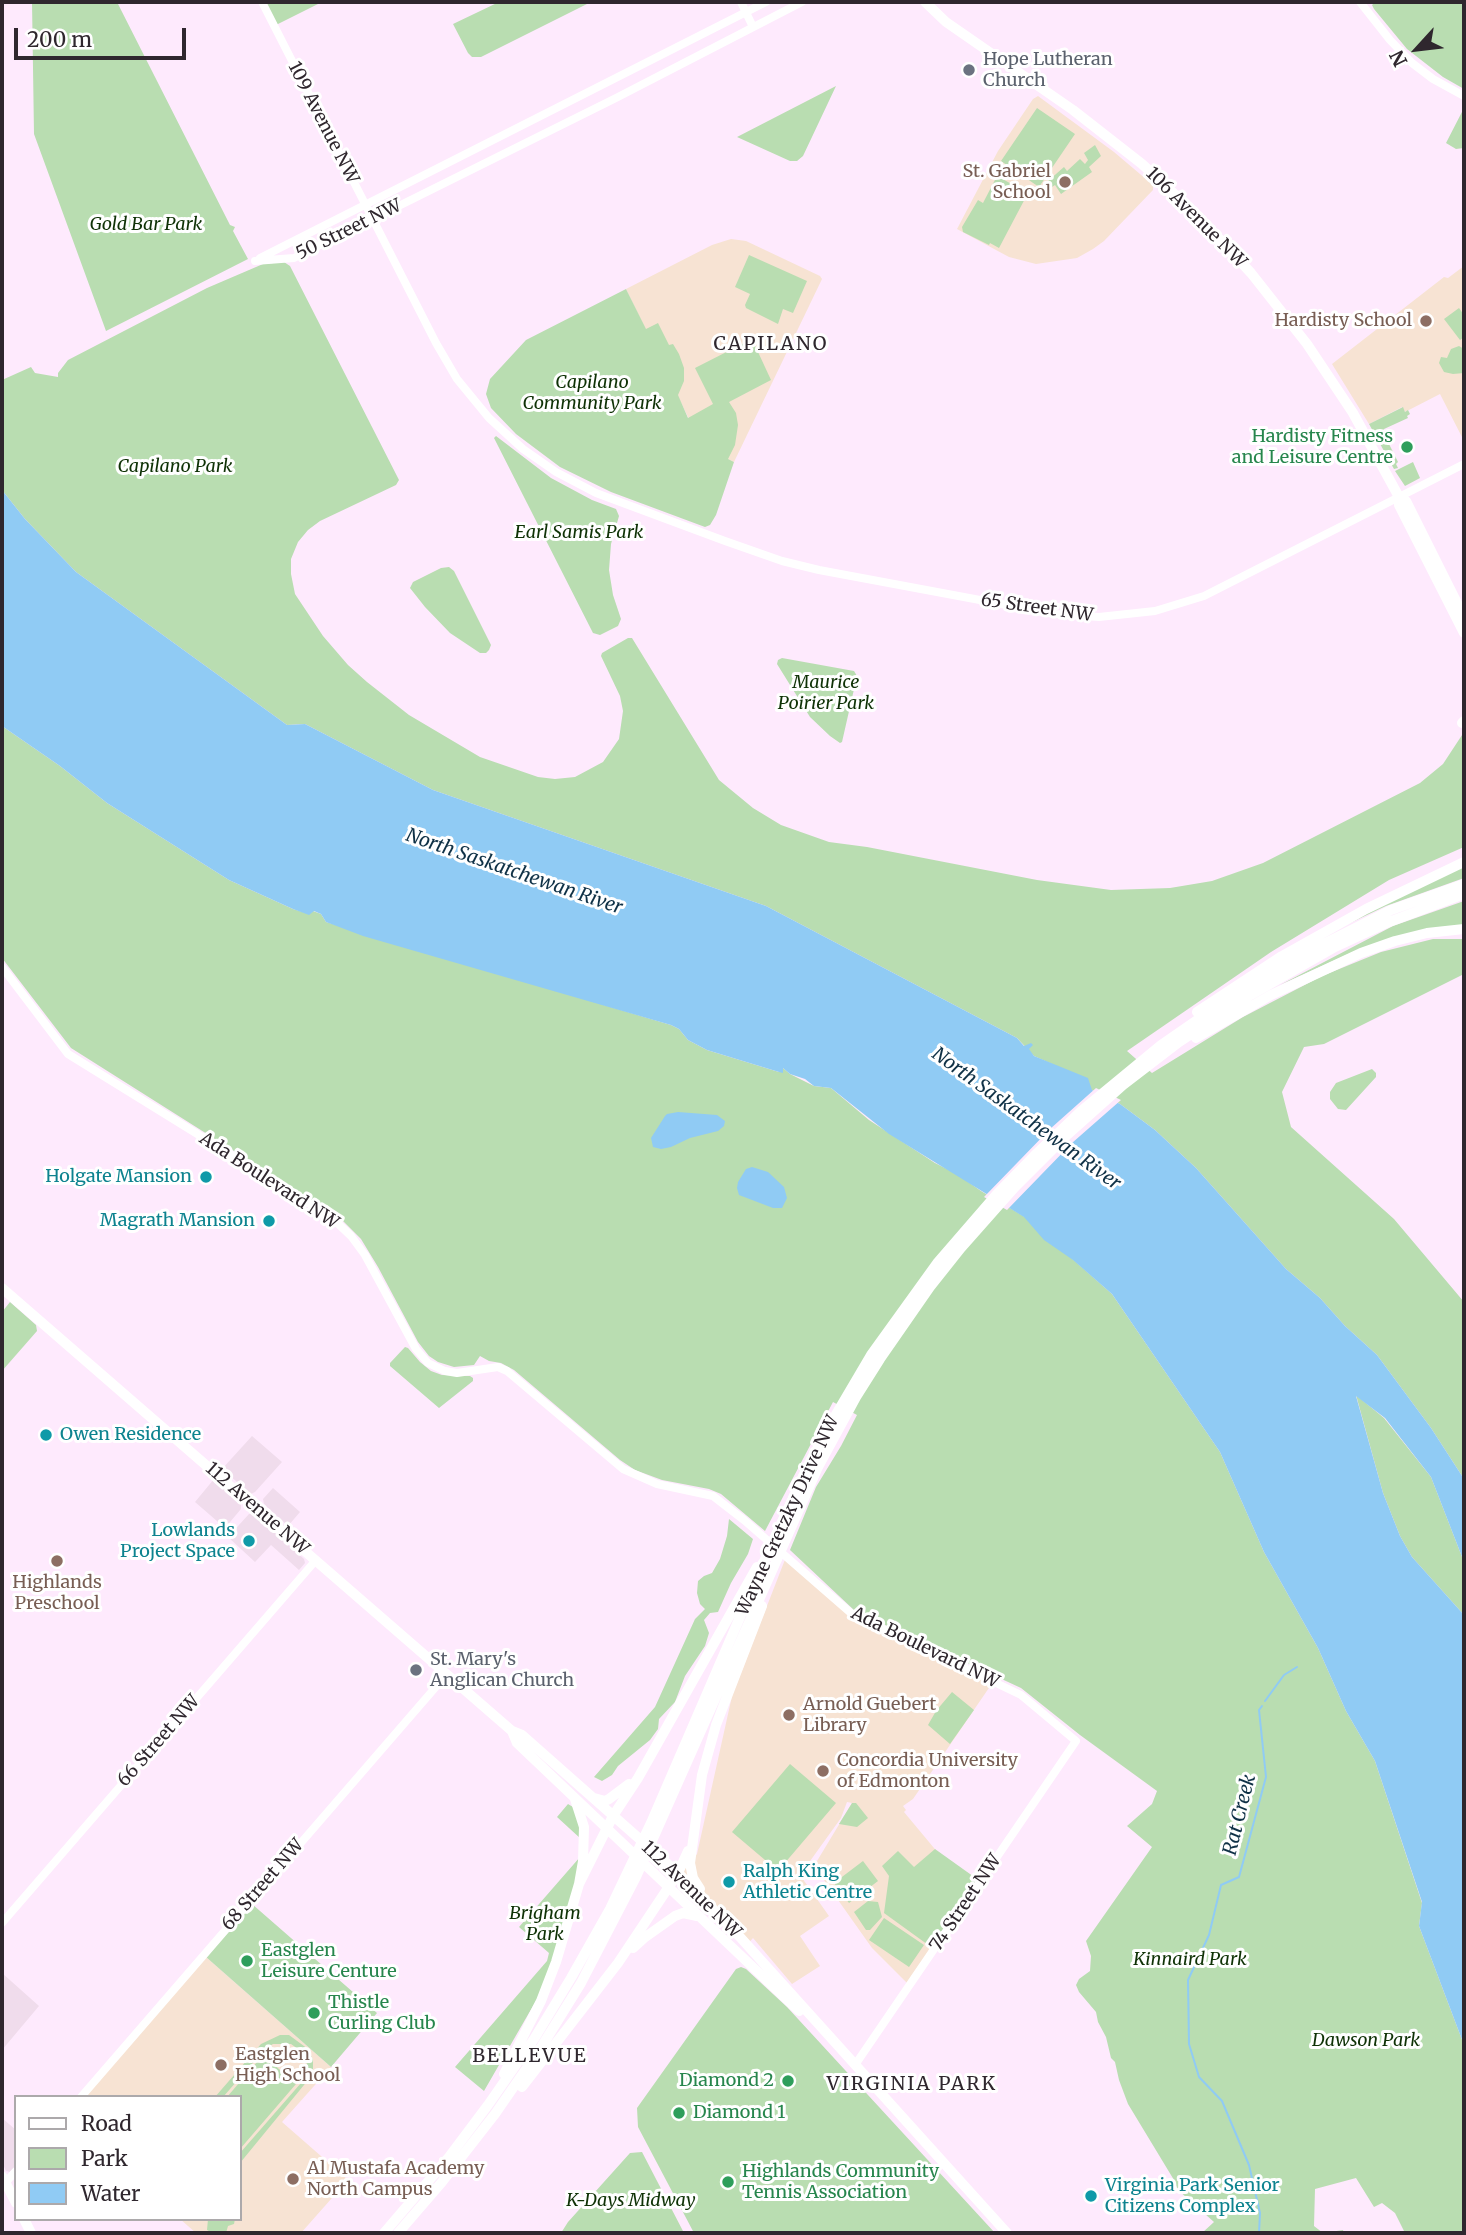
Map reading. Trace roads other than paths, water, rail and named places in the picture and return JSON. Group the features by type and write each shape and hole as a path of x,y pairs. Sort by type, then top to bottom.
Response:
{"main road":[{"name":"106 Avenue NW","path":"925,2 946,22 1045,90 1149,170 1198,216 1251,273 1307,344 1353,413 1399,497 1399,505 1464,633"},
{"name":"106 Avenue NW","path":"1399,497 1406,501 1464,617"},
{"path":"1150,1059 1161,1038 1263,967 1366,909 1464,862"},
{"name":"Wayne Gretzky Drive NW","path":"398,2233 442,2182 492,2110 591,1943 627,1874 773,1553 807,1468 848,1392 884,1336 996,1195 1080,1111 1226,1000 1298,957 1391,910 1464,884"},
{"name":"Wayne Gretzky Drive NW","path":"1150,1059 1320,954 1382,925 1464,894"},
{"path":"1150,1059 1176,1051 1271,995 1349,957 1427,933 1464,929"},
{"name":"112 Avenue NW","path":"2,1288 512,1731 522,1735 678,1873 718,1912 1007,2233"},
{"path":"579,1884 613,1816 748,1580 773,1553"},
{"path":"718,1912 693,1878 690,1863 692,1838 702,1775 713,1734 766,1595 773,1553"},
{"name":"112 Avenue NW","path":"512,1731 517,1743 855,2065"},
{"path":"593,1798 605,1801 611,1798 641,1771"},
{"path":"492,2110 541,2001 556,1962 579,1884 584,1827 573,1795"},
{"path":"492,2110 522,2087 618,1963 678,1873 692,1838"},
{"path":"618,1963 644,1938 675,1916 687,1913 700,1917"},
{"name":"Wayne Gretzky Drive NW","path":"384,2233 492,2110"},
{"path":"4,2179 14,2199"}],"street":[{"name":"109 Avenue NW","path":"262,2 446,361 494,422"},
{"path":"741,2 753,27"},
{"name":"50 Street NW","path":"766,2 255,261 294,258 802,2"},
{"path":"1360,2 1412,62 1433,79 1464,96"},
{"name":"65 Street NW","path":"494,422 523,449 556,472 596,493 736,545 819,570 1055,614 1099,617 1155,611 1204,596 1464,464"},
{"name":"Ada Boulevard NW","path":"2,967 68,1054 330,1216 351,1236 365,1255 416,1349 428,1363 457,1373 498,1367 507,1371 623,1469 657,1485 713,1496 852,1614 1021,1695 1076,1741"},
{"name":"66 Street NW","path":"2,1923 316,1560"},
{"name":"68 Street NW","path":"82,2095 447,1674"},
{"name":"74 Street NW","path":"855,2065 1076,1741"}],"water":[{"name":"North Saskatchewan River","path":"2,490 25,519 76,572 287,725 305,724 433,790 766,906 1017,1038 1024,1046 1031,1043 1033,1045 1029,1049 1034,1056 1088,1078 1092,1090 1120,1104 1155,1130 1196,1168 1286,1269 1320,1298 1345,1326 1377,1355 1431,1428 1464,1479 1464,1562 1431,1477 1385,1418 1356,1396 1383,1493 1400,1536 1412,1557 1464,1615 1464,2045 1419,1926 1422,1902 1375,1761 1346,1711 1318,1648 1264,1552 1220,1452 1112,1294 1073,1260 1044,1240 1024,1217 889,1134 831,1088 814,1086 783,1068 783,1073 707,1050 688,1040 679,1029 671,1025 363,936 326,922 321,914 314,911 309,915 229,880 107,803 2,726"},
{"path":"678,1112 717,1115 725,1121 724,1126 718,1131 690,1138 671,1147 653,1147 651,1138 665,1116"},
{"path":"752,1167 768,1172 784,1187 787,1198 782,1208 773,1208 739,1195 738,1182 746,1169"}],"waterway":[{"name":"Rat Creek","path":"1265,1701 1284,1675 1297,1667"},
{"name":"Rat Creek","path":"1259,2233 1260,2213 1249,2165 1222,2101 1199,2077 1189,2044 1188,1980 1209,1935 1221,1885 1239,1877 1266,1777 1259,1710 1262,1706"}],"place":[{"name":"Hope Lutheran Church","path":"969,70"},
{"name":"St. Gabriel School","path":"1065,182"},
{"name":"Hardisty School","path":"1426,321"},
{"name":"Hardisty Fitness and Leisure Centre","path":"1407,447"},
{"name":"Holgate Mansion","path":"206,1177"},
{"name":"Magrath Mansion","path":"269,1221"},
{"name":"Owen Residence","path":"46,1435"},
{"name":"Lowlands Project Space","path":"249,1541"},
{"name":"Highlands Preschool","path":"57,1561"},
{"name":"St. Mary's Anglican Church","path":"416,1670"},
{"name":"Arnold Guebert Library","path":"789,1715"},
{"name":"Concordia University of Edmonton","path":"823,1771"},
{"name":"Ralph King Athletic Centre","path":"729,1882"},
{"name":"Eastglen Leisure Centure","path":"247,1961"},
{"name":"Thistle Curling Club","path":"314,2013"},
{"name":"Eastglen High School","path":"221,2065"},
{"name":"Diamond 2","path":"788,2081"},
{"name":"Diamond 1","path":"679,2113"},
{"name":"Al Mustafa Academy North Campus","path":"293,2179"},
{"name":"Highlands Community Tennis Association","path":"728,2182"},
{"name":"Virginia Park Senior Citizens Complex","path":"1091,2196"}],"district":[{"name":"CAPILANO","path":"771,345"},
{"name":"BELLEVUE","path":"530,2057"},
{"name":"VIRGINIA PARK","path":"912,2085"}],"park label":[{"name":"Gold Bar Park","path":"146,225"},
{"name":"Capilano Community Park","path":"592,393"},
{"name":"Capilano Park","path":"175,467"},
{"name":"Earl Samis Park","path":"579,533"},
{"name":"Maurice Poirier Park","path":"826,693"},
{"name":"Brigham Park","path":"545,1924"},
{"name":"Kinnaird Park","path":"1190,1960"},
{"name":"Dawson Park","path":"1366,2041"},
{"name":"K-Days Midway","path":"631,2201"}]}
